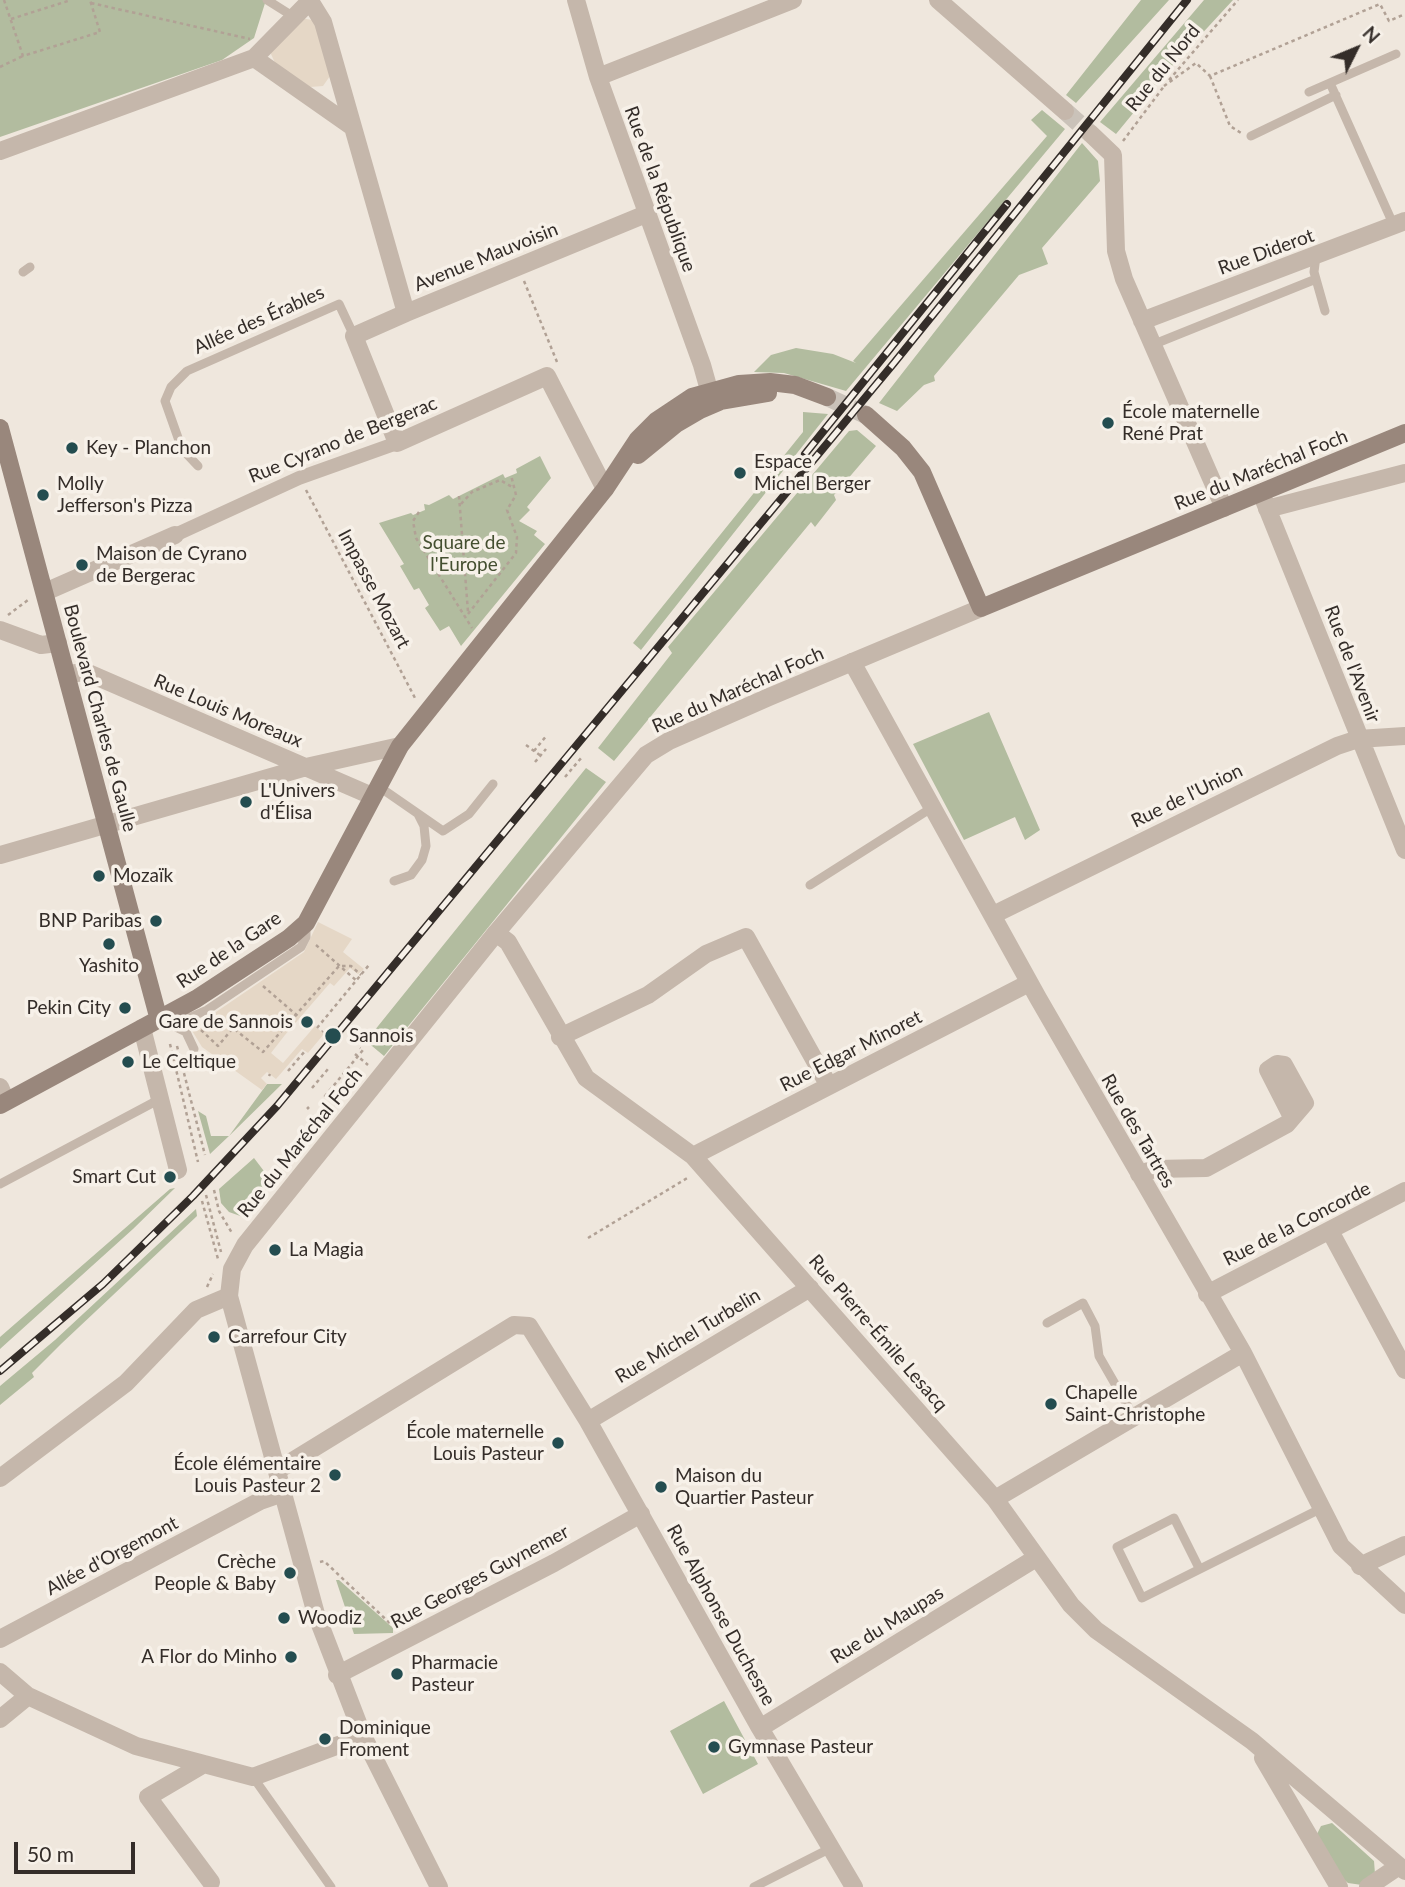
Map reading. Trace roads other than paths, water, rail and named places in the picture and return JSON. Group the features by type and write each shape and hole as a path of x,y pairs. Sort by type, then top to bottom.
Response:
{"main road":[{"path":"375,791 400,746 605,489 638,439 656,421 692,397 709,390 770,382 795,385 827,397 772,392 721,401 700,410 649,444 605,489"},
{"path":"866,415 903,447 922,472 981,608"},
{"name":"Boulevard Charles de Gaulle","path":"0,428 159,1020"},
{"name":"Rue du Maréchal Foch","path":"981,608 1224,508 1264,501 1405,433"},
{"name":"Rue de la Gare","path":"2,1098 159,1020 289,938 311,928 375,791"}],"street":[{"name":"Rue de la République","path":"576,0 598,77 709,390"},
{"path":"598,77 793,0"},
{"path":"938,0 1065,111"},
{"path":"0,151 252,49 292,8 310,1"},
{"name":"Avenue Mauvoisin","path":"310,1 323,22 405,313 646,214"},
{"path":"252,49 351,126"},
{"path":"1091,134 1113,155 1116,251 1152,345 1224,508"},
{"name":"Rue Diderot","path":"1142,321 1399,223"},
{"path":"397,443 354,336 405,313"},
{"name":"Rue Cyrano de Bergerac","path":"45,592 299,478 397,443 547,376 605,489"},
{"path":"649,444 709,390"},
{"path":"1264,501 1405,473"},
{"name":"Rue de l'Avenir","path":"1264,501 1405,850"},
{"name":"Rue du Maréchal Foch","path":"229,1296 227,1261 245,1245 496,933 646,755 668,741 981,608"},
{"path":"2,624 41,645 58,643"},
{"name":"Rue des Tartres","path":"852,662 1029,983 1243,1353 1340,1546 1405,1605"},
{"name":"Rue Louis Moreaux","path":"66,674 86,672 306,767 375,791"},
{"name":"Rue de l'Union","path":"993,915 1325,752 1358,739 1405,736"},
{"path":"0,855 306,767 400,746"},
{"name":"Rue Pierre-Émile Lesacq","path":"496,933 508,942 560,1037 586,1078 698,1162 995,1499 1071,1605 1096,1630 1252,1741 1402,1869"},
{"path":"560,1037 648,995 706,954 746,937 829,1086"},
{"name":"Rue Edgar Minoret","path":"698,1162 829,1086 1029,983"},
{"path":"142,1028 178,1170"},
{"path":"1139,1174 1155,1169 1206,1168 1287,1124 1292,1117"},
{"name":"Rue de la Concorde","path":"1207,1294 1405,1191"},
{"path":"1330,1231 1405,1370"},
{"name":"Rue Michel Turbelin","path":"588,1421 810,1288"},
{"path":"0,1478 126,1383 196,1310 229,1296 303,1568 337,1675 363,1736 439,1887"},
{"name":"Rue Alphonse Duchesne","path":"278,1470 508,1328 522,1323 536,1334 588,1421 760,1728 854,1887"},
{"path":"995,1499 1243,1353"},
{"name":"Allée d'Orgemont","path":"0,1639 260,1501 283,1493"},
{"name":"Rue Georges Guynemer","path":"337,1675 641,1514"},
{"path":"1360,1566 1405,1545"},
{"name":"Rue du Maupas","path":"760,1728 1037,1558"},
{"path":"0,1672 28,1696 136,1746 253,1777 363,1736"},
{"path":"0,1719 28,1696"},
{"name":"Rue Pierre-Émile Lesacq","path":"1252,1741 1290,1799 1339,1887"},
{"path":"204,1764 148,1797 211,1882"},
{"path":"1368,1887 1402,1869"}],"lane":[{"path":"267,0 292,8"},
{"path":"1309,92 1396,54"},
{"path":"1330,82 1399,223"},
{"path":"1251,136 1335,95"},
{"path":"1316,256 1316,279 1325,311"},
{"path":"1152,345 1316,279"},
{"name":"Allée des Érables","path":"198,466 182,449 165,401 171,387 187,371 340,304 354,336"},
{"path":"375,791 417,812 443,831 469,814 494,784"},
{"path":"810,886 933,807"},
{"path":"394,881 411,875 422,860 426,846 424,826 417,812"},
{"path":"159,1020 186,1032 194,1049"},
{"path":"0,1184 160,1099"},
{"path":"1047,1323 1083,1303 1095,1326 1099,1356 1133,1417"},
{"path":"1199,1568 1174,1518 1117,1547 1142,1598 1320,1509"},
{"path":"253,1777 331,1887"},
{"path":"754,1887 831,1848"}],"tunnel":[{"path":"1065,111 1091,134"},
{"path":"827,397 866,415"}],"railway":[{"path":"0,1371 103,1284 193,1196 277,1106 894,363 1187,0"},
{"path":"805,454 1007,204"}],"place":[{"name":"École maternelle René Prat","path":"1108,423"},
{"name":"Key - Planchon","path":"72,448"},
{"name":"Espace Michel Berger","path":"740,473"},
{"name":"Molly Jefferson's Pizza","path":"43,495"},
{"name":"Maison de Cyrano de Bergerac","path":"82,565"},
{"name":"L'Univers d'Élisa","path":"246,802"},
{"name":"Mozaïk","path":"99,876"},
{"name":"BNP Paribas","path":"156,921"},
{"name":"Yashito","path":"109,944"},
{"name":"Pekin City","path":"125,1008"},
{"name":"Gare de Sannois","path":"307,1022"},
{"name":"Sannois","path":"333,1036"},
{"name":"Le Celtique","path":"128,1062"},
{"name":"Smart Cut","path":"170,1177"},
{"name":"La Magia","path":"275,1250"},
{"name":"Carrefour City","path":"214,1337"},
{"name":"Chapelle Saint-Christophe","path":"1051,1404"},
{"name":"École maternelle Louis Pasteur","path":"558,1443"},
{"name":"École élémentaire Louis Pasteur 2","path":"335,1475"},
{"name":"Maison du Quartier Pasteur","path":"661,1487"},
{"name":"Crèche People & Baby","path":"290,1573"},
{"name":"Woodiz","path":"284,1618"},
{"name":"A Flor do Minho","path":"291,1657"},
{"name":"Pharmacie Pasteur","path":"397,1674"},
{"name":"Dominique Froment","path":"325,1739"},
{"name":"Gymnase Pasteur","path":"714,1747"}],"park label":[{"name":"Square de l'Europe","path":"464,554"}]}
